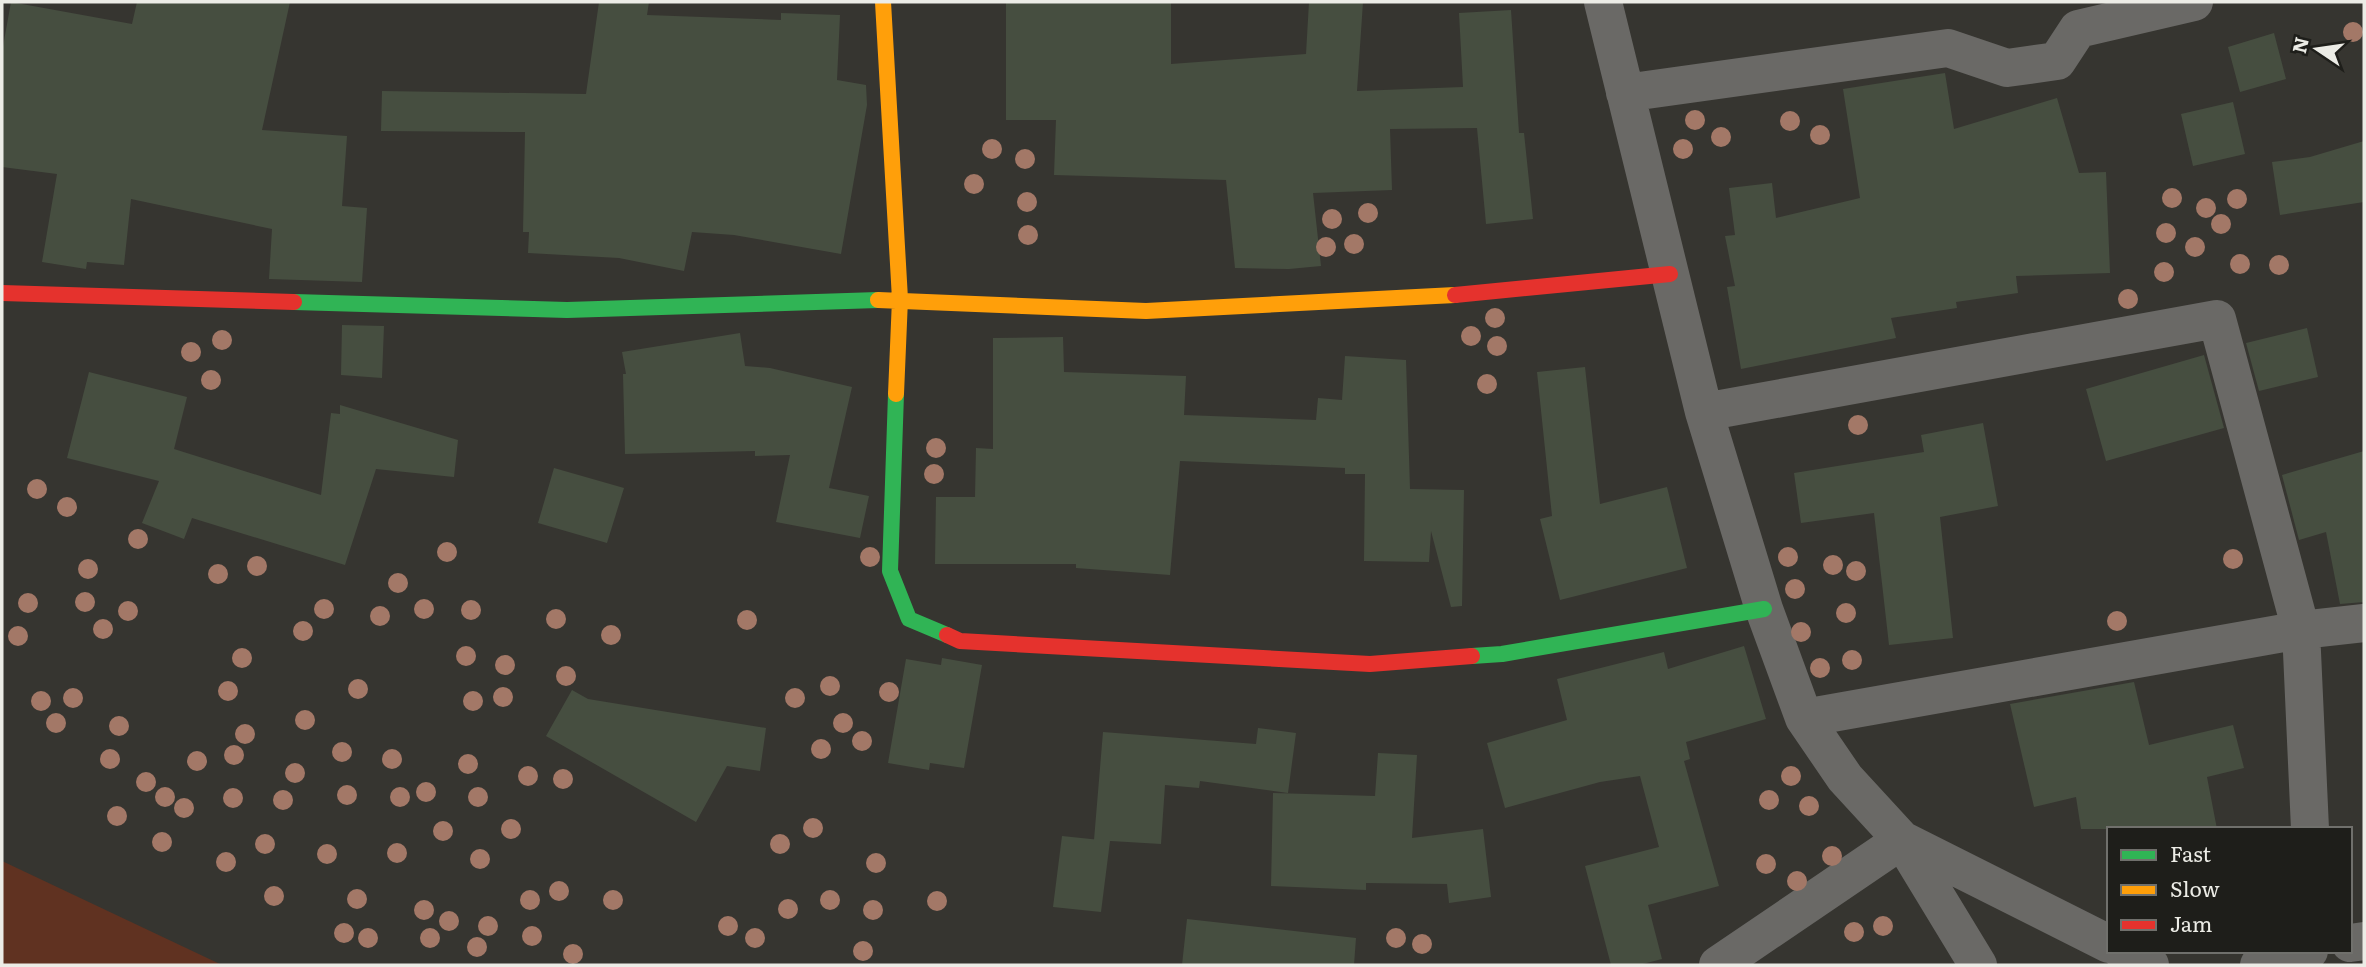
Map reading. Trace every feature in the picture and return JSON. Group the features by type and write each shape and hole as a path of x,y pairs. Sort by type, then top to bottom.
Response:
{"street":[{"path":"883,2 900,299 890,571 909,619 960,641 1370,664 1502,654 1763,609"},
{"path":"1603,2 1704,412 1763,609 1804,718 1846,778 1902,840 1978,965"},
{"path":"1625,93 1948,48 2007,68 2057,61 2078,29 2194,2"},
{"path":"2,293 567,310 900,299 1146,311 1410,299 1670,274"},
{"path":"1704,412 2217,319 2301,630 2310,827"},
{"path":"1804,718 2301,630 2364,623"},
{"path":"1902,840 2107,943"},
{"path":"1718,965 1902,840"},
{"path":"2126,953 2150,965"},
{"path":"2259,965 2302,953"}],"shaded area":[{"path":"2,861 222,965 2,965"}],"building":[{"path":"11,2 132,24 137,2 290,2 262,130 347,136 342,206 367,208 362,282 269,279 272,229 131,199 124,265 87,262 86,269 42,262 57,174 2,167 2,52"},
{"path":"599,2 649,2 647,15 781,20 781,13 840,15 837,80 866,85 867,105 841,254 734,235 692,232 684,271 619,258 528,253 529,232 523,232 525,132 381,131 382,91 586,94"},
{"path":"1006,2 1171,2 1171,64 1306,54 1309,2 1363,2 1357,91 1463,87 1459,13 1511,10 1519,133 1524,133 1533,219 1486,224 1477,128 1390,129 1392,190 1313,193 1321,266 1289,269 1235,268 1226,180 1054,175 1056,120 1006,120"},
{"path":"2274,33 2286,79 2240,92 2228,47"},
{"path":"1945,73 1954,129 2057,98 2079,173 2106,172 2110,273 2016,276 2018,293 1956,302 1957,308 1891,318 1896,338 1741,369 1727,287 1735,286 1725,236 1735,235 1729,188 1772,183 1776,218 1860,198 1843,89"},
{"path":"2233,102 2245,154 2193,166 2181,114"},
{"path":"2364,141 2364,202 2280,215 2272,162 2310,157"},
{"path":"342,325 384,326 382,378 341,375"},
{"path":"2307,328 2318,377 2259,391 2246,343"},
{"path":"740,333 745,366 770,368 852,387 829,488 869,496 860,538 776,522 790,455 755,456 755,451 625,454 623,374 626,374 622,352"},
{"path":"1063,337 1064,372 1186,376 1184,415 1316,420 1318,398 1342,400 1345,356 1406,360 1410,489 1464,490 1462,606 1451,607 1431,531 1429,562 1364,561 1365,474 1345,474 1345,468 1180,461 1170,575 1076,568 1076,564 935,564 936,497 975,497 976,448 993,449 993,338"},
{"path":"2204,355 2224,428 2106,461 2086,389"},
{"path":"1585,367 1600,504 1667,487 1687,568 1560,600 1540,519 1552,516 1537,372"},
{"path":"89,372 187,397 174,449 321,495 331,413 340,414 340,405 458,440 454,477 376,469 345,565 192,518 184,539 142,523 159,481 67,458"},
{"path":"1983,423 1998,506 1940,517 1953,638 1889,645 1874,513 1801,523 1794,473 1924,452 1921,435"},
{"path":"2364,451 2364,602 2340,604 2326,532 2299,540 2282,475"},
{"path":"554,468 624,488 607,543 538,523"},
{"path":"1744,646 1766,719 1686,742 1690,759 1684,761 1719,886 1648,905 1662,959 1639,965 1611,965 1585,866 1659,847 1640,776 1600,782 1505,808 1487,743 1567,720 1557,679 1664,652 1668,669"},
{"path":"942,658 982,665 964,768 930,763 929,770 888,763 906,659 941,665"},
{"path":"2134,682 2149,745 2233,725 2244,768 2207,777 2217,827 2081,829 2076,797 2034,807 2010,704"},
{"path":"572,690 588,699 766,728 760,771 727,766 696,822 546,736"},
{"path":"1258,728 1296,733 1288,793 1200,781 1199,788 1165,785 1161,844 1094,840 1103,732 1256,744"},
{"path":"1378,753 1417,755 1412,838 1483,829 1491,897 1449,903 1447,884 1366,883 1366,890 1271,886 1273,793 1375,796"},
{"path":"1062,836 1110,841 1101,912 1053,907"},
{"path":"1187,919 1356,938 1354,965 1182,965"}],"traffic: fast":[{"path":"294,302 567,310 878,300"},
{"path":"896,394 890,571 909,619 947,635"},
{"path":"1472,656 1502,654 1764,609"}],"traffic: slow":[{"path":"883,2 900,299 896,394"},
{"path":"878,300 1146,311 1455,295"}],"traffic: jam":[{"path":"1455,295 1670,274"},
{"path":"2,293 294,302"},
{"path":"947,635 960,641 1370,664 1472,656"}]}
